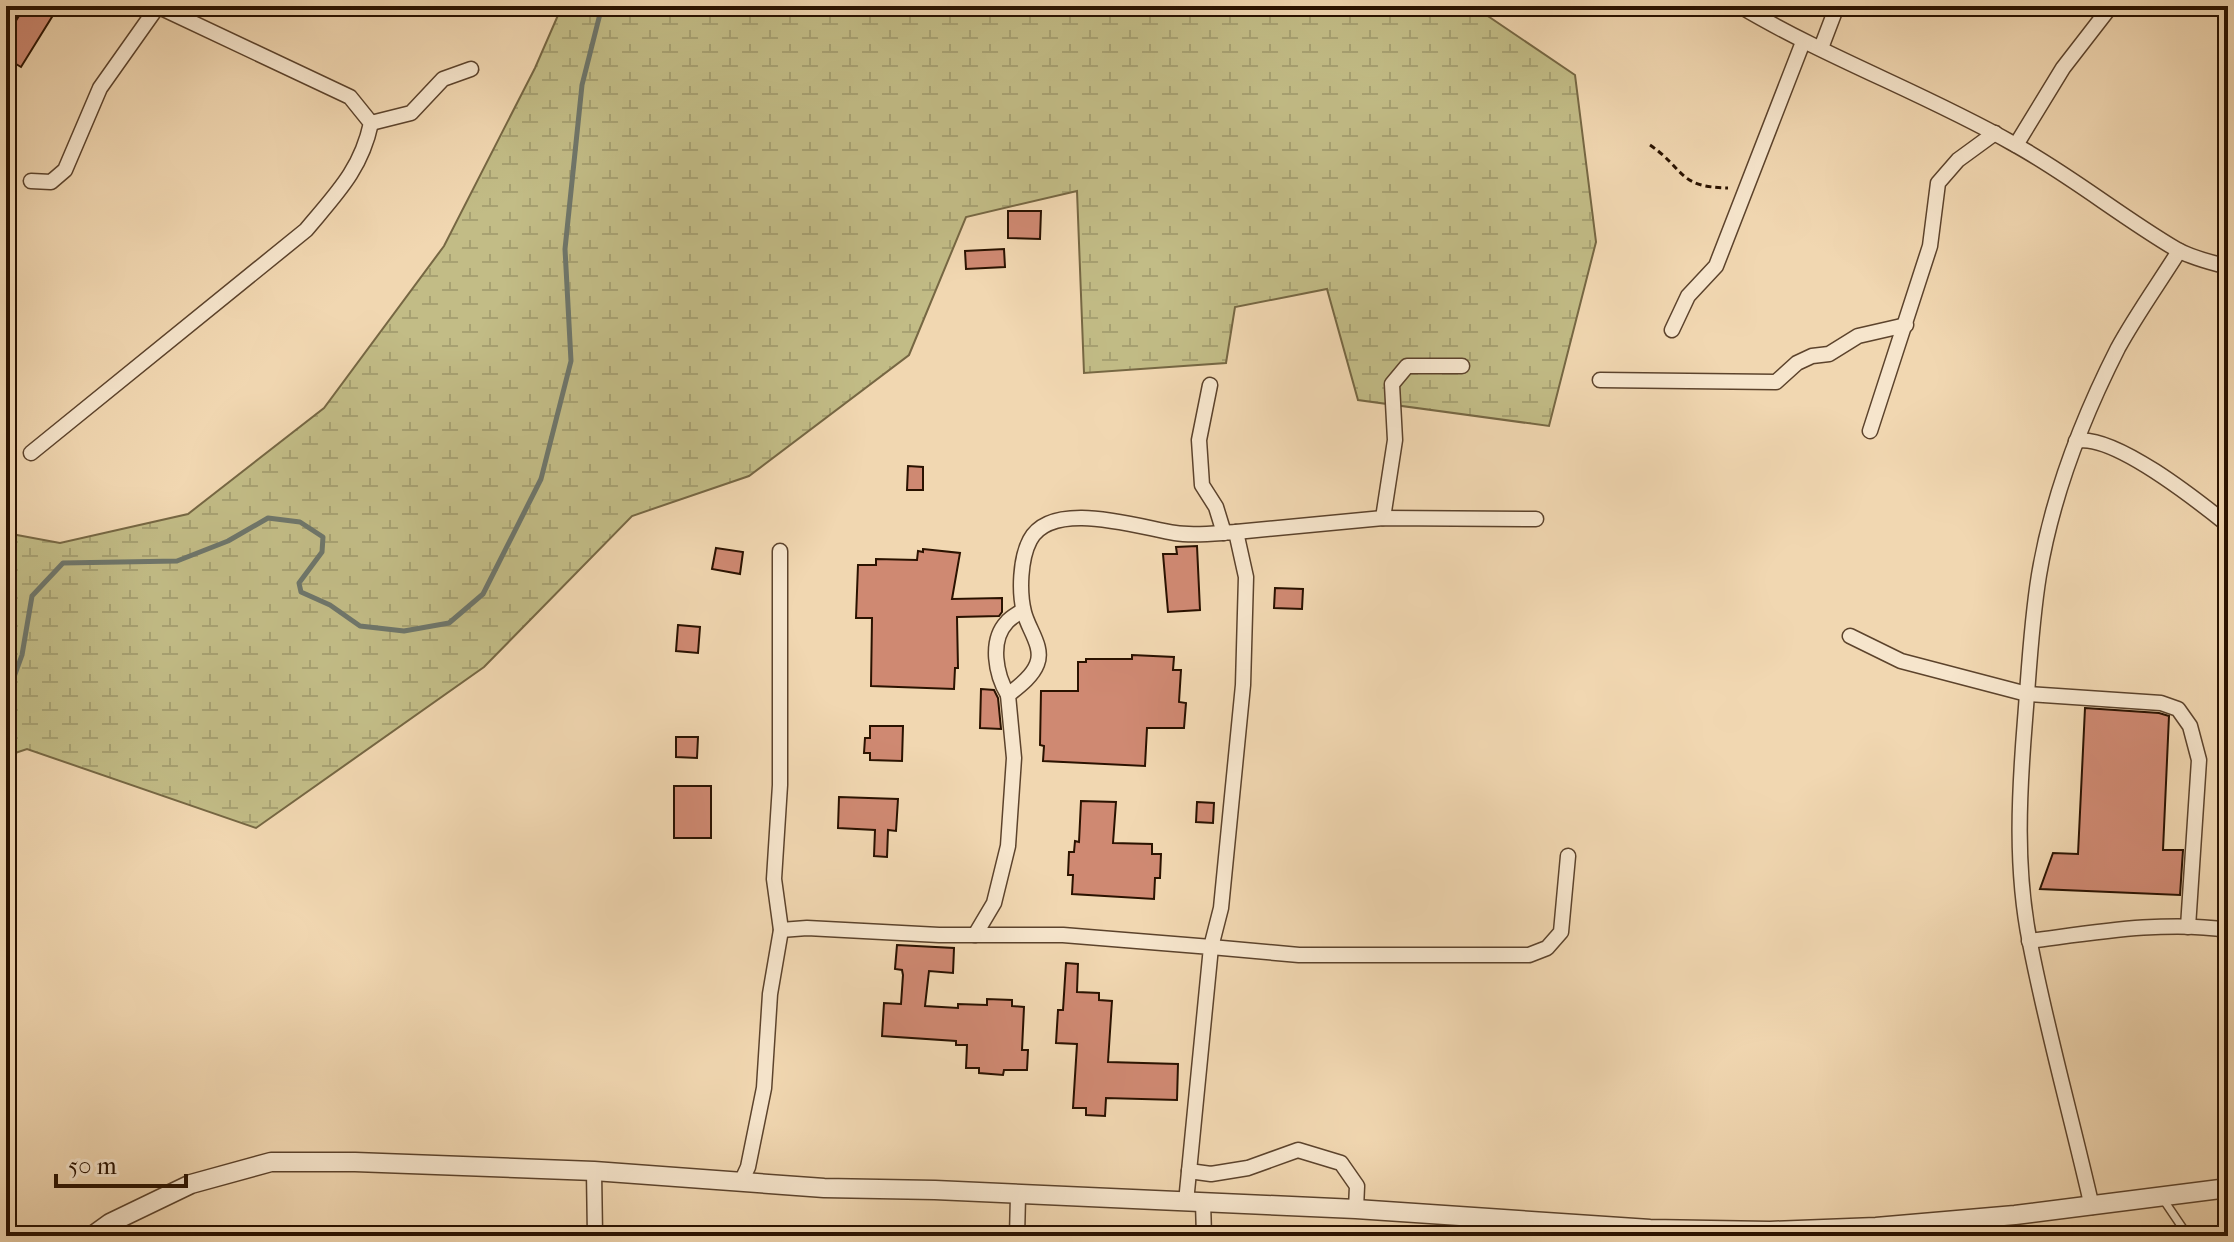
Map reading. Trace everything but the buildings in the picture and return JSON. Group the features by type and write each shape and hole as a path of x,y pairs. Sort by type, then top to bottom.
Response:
{"street":[{"path":"31,181 51,182 65,170 100,88 157,6 350,97 371,123"},
{"path":"1740,6 1803,42 1995,133 2179,251 2228,267"},
{"path":"1821,48 1837,6"},
{"path":"2016,145 2063,68 2111,6"},
{"path":"1672,330 1688,296 1716,266 1803,42"},
{"path":"371,123 411,113 443,79 471,69"},
{"path":"31,453 306,230 340,190 365,151 371,123"},
{"path":"1870,431 1930,246 1938,183 1958,160 1995,133"},
{"path":"2092,1207 2029,941 2019,835 2029,647 2039,573 2051,520 2076,441 2119,347 2179,251"},
{"path":"1600,380 1776,382 1797,363 1812,356 1829,354 1858,336 1906,325"},
{"path":"1383,518 1395,440 1392,384 1407,366 1462,366"},
{"path":"1204,1236 1189,1171 1211,947 1221,908 1243,685 1246,577 1230,532 1202,485 1199,440 1210,385"},
{"path":"2076,441 2086,438 2104,443 2137,460 2228,525"},
{"path":"1008,695 1032,674 1039,658 1037,642 1023,610 1022,565 1031,538 1043,527 1074,517 1131,523 1177,534 1383,518 1536,519"},
{"path":"742,1180 748,1167 764,1088 770,994 781,930 774,879 780,785 780,551"},
{"path":"975,935 994,903 1008,846 1014,758 1008,695 1001,683 996,660 998,641 1006,623 1023,610"},
{"path":"1850,636 1901,661 2027,694 2161,703 2178,709 2190,726 2199,760 2188,927"},
{"path":"781,930 807,928 1001,936 1063,935 1299,955 1529,955 1547,948 1561,932 1568,856"},
{"path":"994,903 1001,936"},
{"path":"2029,941 2098,932 2188,927 2228,930"},
{"path":"1189,1171 1211,1174 1248,1168 1298,1150 1341,1163 1357,1186 1356,1209"},
{"path":"92,1236 110,1223 191,1184 271,1162 594,1171 824,1188 1356,1209 1650,1229 1803,1233 2092,1207 2228,1188"},
{"path":"594,1171 595,1236"},
{"path":"1017,1236 1018,1196"}],"lane":[{"path":"2162,1197 2188,1236"}],"path":[{"path":"1650,145 1667,157 1677,172 1690,182 1703,187 1748,187"}],"green space":[{"path":"562,6 1473,6 1575,75 1596,242 1549,426 1358,400 1327,289 1235,307 1226,363 1084,373 1077,191 966,217 909,355 749,476 632,516 484,667 256,828 27,749 6,756 6,533 60,543 188,514 324,408 444,246 535,68"}],"waterway":[{"path":"6,699 22,655 32,596 63,563 177,561 228,541 268,518 300,522 323,537 322,552 299,583 301,592 330,605 360,626 404,631 449,623 483,594 541,479 571,361 565,249 582,85 602,6"}]}
